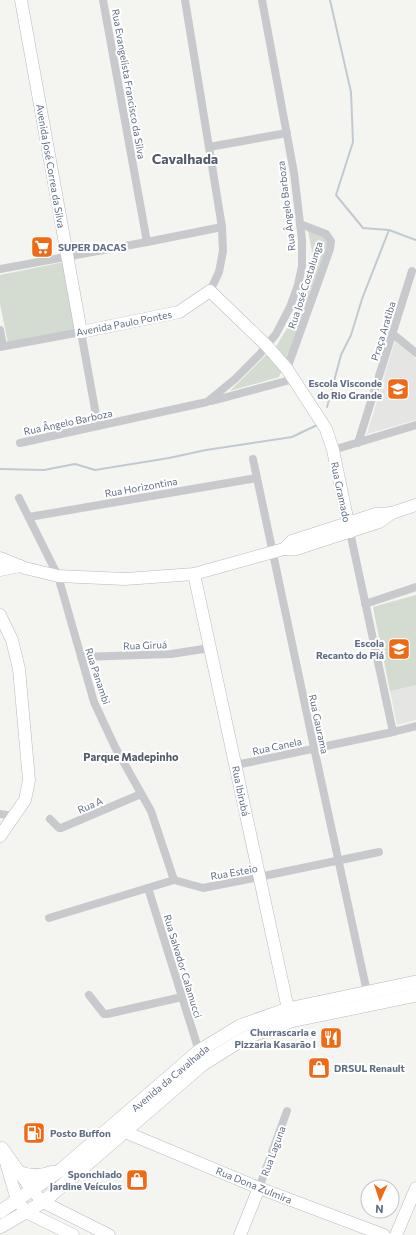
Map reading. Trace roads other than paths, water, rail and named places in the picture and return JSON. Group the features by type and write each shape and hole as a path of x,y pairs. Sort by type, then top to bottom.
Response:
{"main road":[{"name":"Avenida da Cavalhada","path":"0,1212 62,1169 199,1051 240,1026 288,1009 416,982"},
{"name":"Avenida da Cavalhada","path":"0,1227 44,1202 203,1064 245,1038 291,1021 416,996"},
{"path":"18,1172 31,1176 37,1176 62,1169"}],"street":[{"name":"Avenida José Correa da Silva","path":"21,0 81,332"},
{"name":"Rua Evangelista Francisco da Silva","path":"104,0 147,242"},
{"path":"185,0 222,227 223,251 219,272 210,291"},
{"name":"Rua Ângelo Barboza","path":"20,443 207,402 232,382 260,354 276,334 290,308 298,285 302,266 302,240 294,173 262,0"},
{"path":"209,147 286,133"},
{"name":"Rua José Costalunga","path":"291,374 330,249 331,241 326,234 300,224"},
{"path":"0,269 222,227"},
{"name":"Praça Aratiba","path":"358,443 412,271"},
{"name":"Rua Gramado","path":"210,291 267,346 291,374 326,429 333,450 393,732"},
{"name":"Avenida Paulo Pontes","path":"2,347 179,312 210,291"},
{"path":"0,330 2,347"},
{"path":"81,332 98,426"},
{"path":"393,334 416,353"},
{"path":"207,402 291,374"},
{"path":"333,450 416,425"},
{"name":"Rua Gaurama","path":"253,459 278,551 314,749 367,992"},
{"name":"Rua Horizontina","path":"29,517 257,478"},
{"name":"Rua Panambi","path":"19,498 58,576 94,702 115,747 151,811 174,880"},
{"path":"0,578 5,563 58,576 125,579 194,574 278,551 292,541 349,528 376,514 392,513 416,505"},
{"name":"Rua Ibirubá","path":"194,574 288,1009"},
{"path":"366,604 416,587"},
{"path":"0,615 12,640 20,669 29,780 25,800 0,836"},
{"name":"Rua Giruá","path":"81,657 164,655 210,648"},
{"name":"Rua Canela","path":"236,765 416,726"},
{"name":"Rua A","path":"50,819 59,828 61,828 141,794"},
{"path":"0,814 14,816"},
{"name":"Rua Esteio","path":"174,880 203,888 259,878 380,852"},
{"path":"49,918 174,880"},
{"name":"Rua Salvador Calamucci","path":"148,888 199,1051"},
{"path":"89,996 104,1014 182,997"},
{"name":"Rua Laguna","path":"240,1235 287,1111"},
{"name":"Rua Dona Zulmira","path":"125,1132 259,1188 384,1235"},
{"path":"1,1145 18,1172 32,1190 44,1202 109,1235"},
{"path":"1,1145 17,1200 26,1212 73,1235"},
{"path":"396,1235 416,1188"},
{"path":"76,1235 83,1222"}],"waterway":[{"path":"330,0 351,92 353,142 336,195 363,228 389,230 416,240"},
{"path":"327,407 341,355 351,335 362,299 389,230"},
{"path":"0,469 44,470 75,464 95,470 169,458 206,450 292,437 317,425"}],"place":[{"name":"SUPER DACAS","path":"42,247"},
{"name":"Escola Visconde do Rio Grande","path":"398,389"},
{"name":"Escola Recanto do Piá","path":"399,649"},
{"name":"Churrascaria e Pizzaria Kasarão I","path":"331,1038"},
{"name":"DRSUL Renault","path":"319,1068"},
{"name":"Posto Buffon","path":"34,1133"},
{"name":"Sponchiado Jardine Veículos","path":"137,1180"}],"district":[{"name":"Cavalhada","path":"185,158"},
{"name":"Parque Madepinho","path":"131,756"}]}
